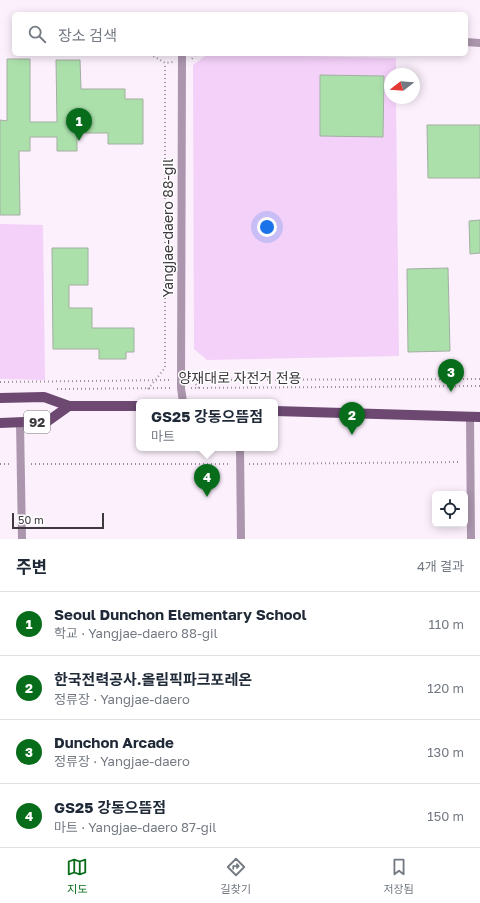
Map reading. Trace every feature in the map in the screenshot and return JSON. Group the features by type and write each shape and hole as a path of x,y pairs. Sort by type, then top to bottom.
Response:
{"main road":[{"name":"92","path":"0,398 44,397 69,406 136,406"},
{"name":"92","path":"0,423 48,421 69,406"},
{"path":"278,410 475,417"}],"street":[{"path":"468,42 480,43"},
{"name":"Yangjae-daero 88-gil","path":"182,56 181,384 183,399"},
{"path":"471,539 475,417"},
{"path":"20,423 22,539"},
{"path":"240,451 241,539"}],"path":[{"path":"148,388 165,368 165,63 153,56"},
{"path":"0,382 155,380 181,384 480,379"},
{"name":"양재대로 자전거 전용","path":"54,389 148,388 181,384 480,386"}],"shaded area":[{"path":"205,56 396,58 396,68 384,68 384,104 396,104 399,356 207,360 194,349 193,65"},
{"path":"0,224 43,225 45,380 0,379"}],"building":[{"path":"7,59 30,59 30,122 57,122 56,60 80,60 81,89 125,89 125,99 143,99 143,144 108,144 108,133 77,133 77,151 57,151 57,137 30,137 30,151 19,151 20,215 0,215 0,120 7,121"},
{"path":"320,75 384,76 383,137 320,136"},
{"path":"427,125 480,125 480,178 428,178"},
{"path":"480,220 480,253 470,254 469,221"},
{"path":"52,248 88,248 88,285 69,285 69,308 92,308 92,328 134,328 134,352 126,352 126,359 99,359 99,349 53,349"},
{"path":"448,268 450,351 408,352 407,269"}],"place":[{"name":"Seoul Dunchon Elementary School","path":"79,141"},
{"name":"Dunchon Arcade","path":"451,392"},
{"name":"한국전력공사.올림픽파크포레온","path":"352,435"},
{"name":"GS25 강동으뜸점","path":"207,497"}]}
